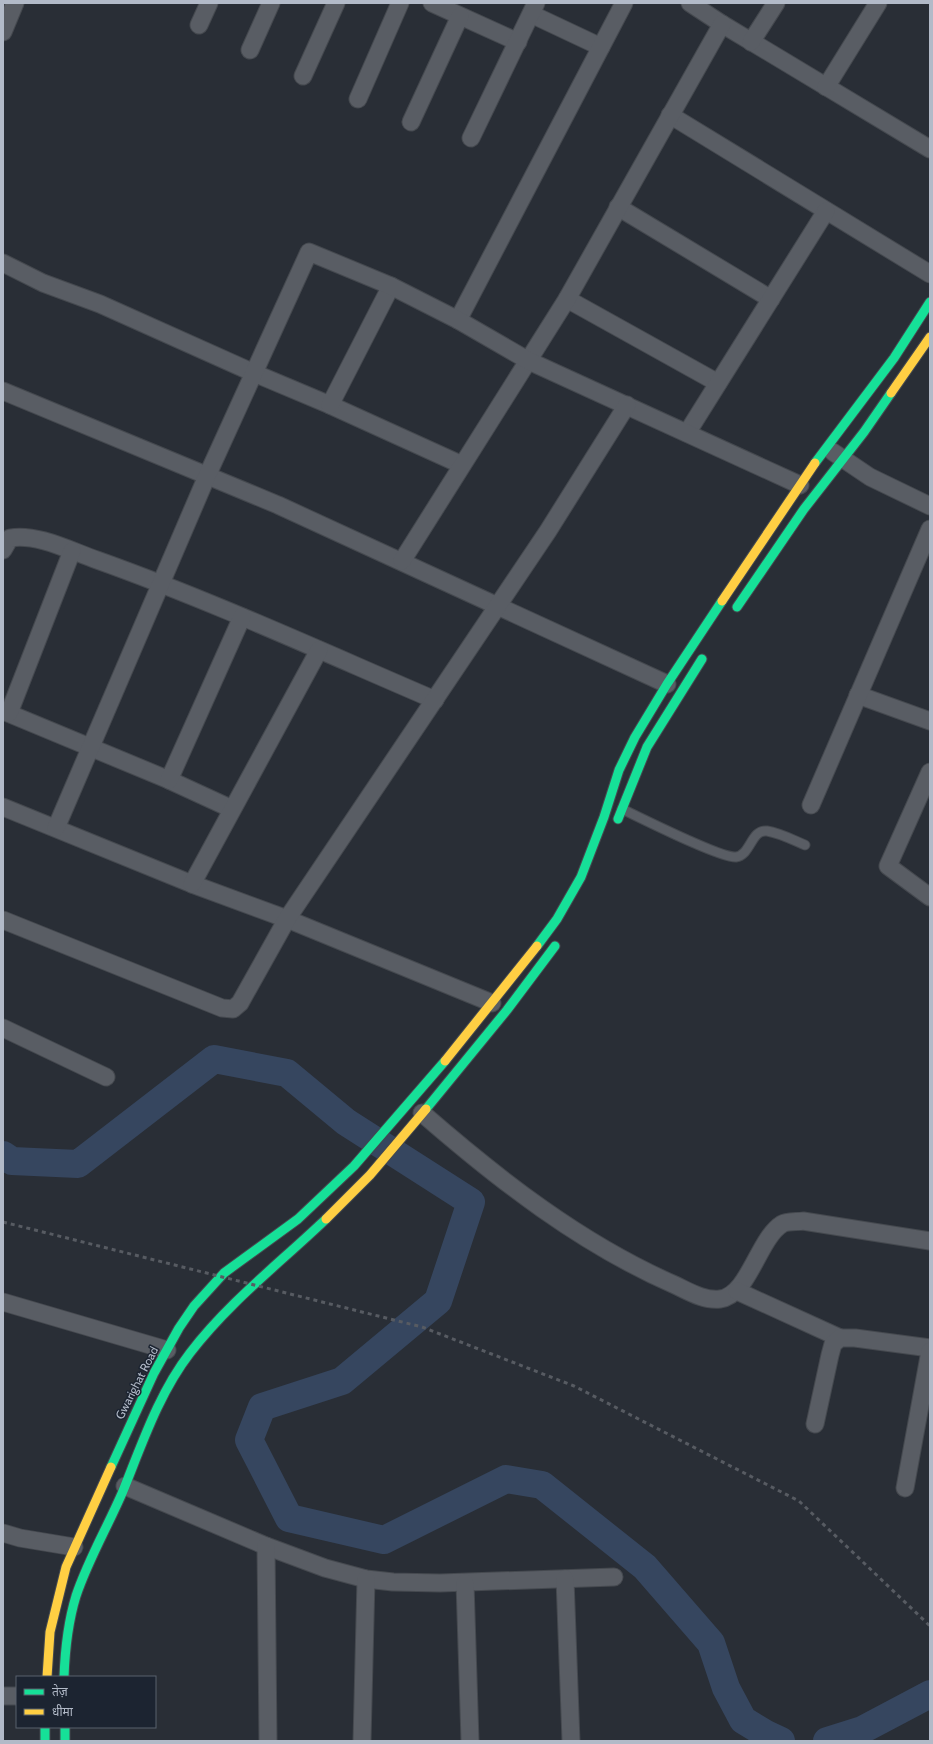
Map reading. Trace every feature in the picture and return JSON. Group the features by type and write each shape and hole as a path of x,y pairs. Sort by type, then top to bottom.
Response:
{"street":[{"path":"3,32 14,3"},
{"path":"199,25 209,3"},
{"path":"250,50 271,3"},
{"path":"303,76 336,3"},
{"path":"358,99 400,3"},
{"path":"432,3 518,42"},
{"path":"458,320 624,3"},
{"path":"690,3 751,42 930,149"},
{"path":"751,42 776,3"},
{"path":"826,87 878,3"},
{"path":"471,138 534,9 601,48"},
{"path":"411,122 460,16"},
{"path":"402,561 567,299 722,24"},
{"path":"670,115 930,274"},
{"path":"618,207 771,299"},
{"path":"687,433 826,211"},
{"path":"56,828 207,476 309,252 391,286 458,320 529,361 800,485"},
{"path":"3,263 43,283 100,304 462,465"},
{"path":"330,405 391,286"},
{"path":"567,299 718,383"},
{"name":"Gwarighat Road","path":"46,1676 50,1632 66,1567 154,1373 194,1306 224,1273 298,1219 354,1166 492,1003 557,919 581,877 620,770 635,737 667,684 826,447 894,358 930,302"},
{"path":"732,614 804,509 864,432 930,337"},
{"path":"3,391 278,505 667,684"},
{"path":"3,920 222,1008 232,1009 240,1003 287,919 548,531 627,405"},
{"path":"826,447 870,477 930,506"},
{"path":"811,805 930,529"},
{"path":"3,550 10,538 21,536 34,538 72,551 161,584 435,700"},
{"path":"72,551 6,712 169,780 232,809"},
{"path":"169,780 242,618"},
{"path":"192,884 319,650"},
{"path":"614,830 647,747 707,651"},
{"path":"858,695 930,721"},
{"path":"930,772 888,866 930,897"},
{"path":"3,807 192,884 287,919 492,1003"},
{"path":"64,1676 68,1635 76,1597 174,1377 198,1343 266,1272 338,1209 364,1181 530,982 560,939"},
{"path":"3,1028 106,1077"},
{"path":"422,1113 469,1154 520,1194 604,1249 653,1275 705,1298 721,1299 737,1291 772,1233 783,1223 803,1221 930,1241"},
{"path":"737,1291 840,1338 855,1338 930,1348"},
{"path":"3,1302 167,1350"},
{"path":"815,1424 830,1355 834,1344 840,1338"},
{"path":"905,1488 930,1351"},
{"path":"125,1486 266,1546 325,1568 366,1579 393,1582 465,1583 614,1577"},
{"path":"3,1533 20,1538 74,1547"},
{"path":"266,1546 268,1741"},
{"path":"362,1741 366,1579"},
{"path":"565,1579 571,1741"},
{"path":"465,1583 470,1741"},
{"path":"3,1696 16,1696"},
{"path":"45,1728 45,1741"},
{"path":"64,1728 64,1741"}],"lane":[{"path":"622,809 707,847 736,857 743,853 758,833 766,831 805,845"}],"waterway":[{"path":"3,1155 12,1161 78,1164 214,1059 287,1073 346,1122 471,1202 438,1301 342,1381 262,1407 249,1440 289,1518 384,1540 506,1479 542,1485 645,1567 711,1643 726,1688 743,1720 781,1741"},
{"path":"827,1741 862,1730 930,1694"}],"railway":[{"path":"3,1222 422,1327 574,1386 799,1501 930,1626"}],"traffic: fast":[{"path":"815,463 894,358 930,302"},
{"path":"737,607 804,509 864,432 891,393"},
{"path":"537,946 557,919 581,877 604,817 619,770 635,737 667,684 722,601"},
{"path":"618,819 647,747 702,659"},
{"path":"426,1109 507,1010 555,946"},
{"path":"111,1467 154,1373 179,1328 194,1306 224,1273 298,1219 354,1166 445,1061"},
{"path":"64,1676 67,1636 76,1596 86,1569 123,1491 144,1437 169,1385 190,1353 221,1317 255,1283 326,1219"},
{"path":"45,1728 45,1741"},
{"path":"65,1728 65,1741"}],"traffic: slow":[{"path":"891,393 930,337"},
{"path":"722,601 815,463"},
{"path":"445,1061 537,946"},
{"path":"326,1219 370,1175 426,1109"},
{"path":"47,1676 50,1632 66,1567 111,1467"}]}
